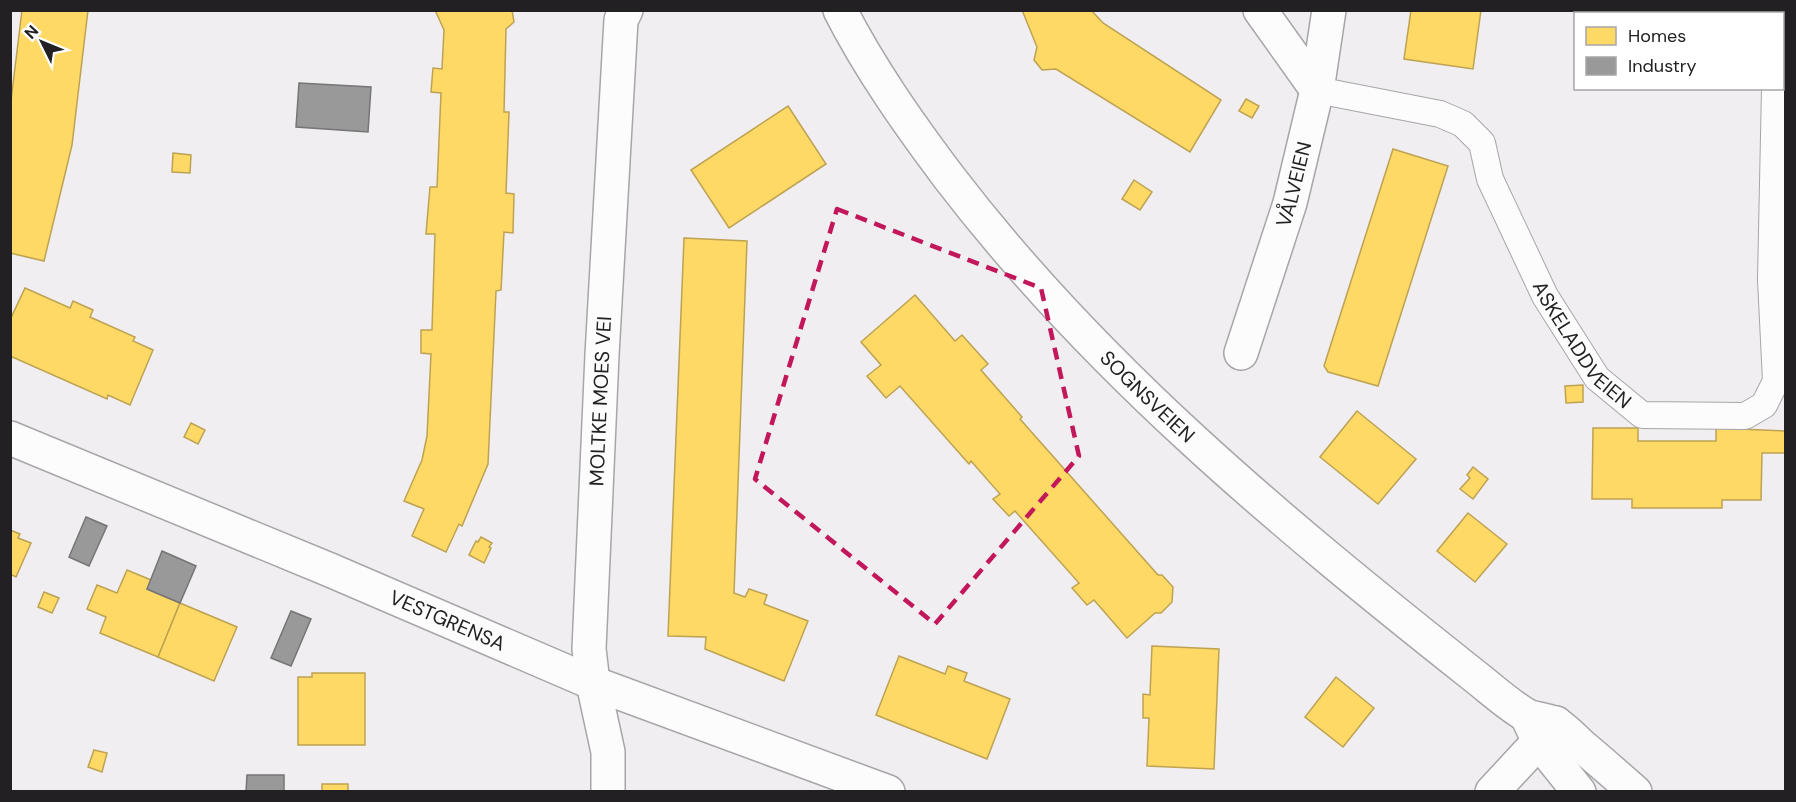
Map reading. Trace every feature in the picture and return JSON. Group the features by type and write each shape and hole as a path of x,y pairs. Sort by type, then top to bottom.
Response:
{"street":[{"name":"MOLTKE MOES VEI","path":"608,792 608,752 593,683 589,649 602,355 621,20 626,10"},
{"name":"SOGNSVEIEN","path":"840,10 923,142 1020,265 1080,331 1209,456 1287,523 1540,727 1635,792"},
{"path":"1260,10 1317,90"},
{"name":"VÅLVEIEN","path":"1241,353 1290,203 1317,90 1329,10"},
{"name":"VESTGRENSA","path":"10,438 330,570 593,683 888,792"},
{"name":"SOGNSVEIEN","path":"1540,727 1579,792"},
{"path":"1492,792 1540,727"}],"lane":[{"name":"ASKELADDVEIEN","path":"1317,90 1440,114 1463,124 1482,142 1490,179 1545,296 1597,378 1642,415 1745,416 1764,405 1776,381 1771,280 1775,90"}],"highlighted area":[{"path":"837,209 1041,288 1079,456 935,624 755,479"}],"building: Homes":[{"path":"22,10 88,10 72,145 44,261 10,253 10,109"},
{"path":"435,10 512,10 514,22 506,29 504,112 509,112 506,193 514,194 513,233 504,232 501,290 496,291 488,464 462,526 459,524 446,552 412,536 424,509 404,501 422,460 427,436 431,354 421,353 421,330 432,330 435,234 426,234 430,187 437,187 441,93 431,92 433,68 442,69 444,30"},
{"path":"1022,10 1091,10 1103,23 1221,100 1190,152 1056,69 1042,70 1034,60 1037,47"},
{"path":"1411,10 1481,10 1473,69 1404,59"},
{"path":"1246,99 1259,106 1252,118 1239,111"},
{"path":"788,106 826,164 729,228 691,170"},
{"path":"1393,149 1448,166 1378,386 1328,372 1324,366"},
{"path":"173,153 191,155 190,173 172,172"},
{"path":"1134,180 1152,192 1140,210 1122,199"},
{"path":"684,238 747,241 734,593 745,597 749,589 767,595 764,604 808,621 784,681 705,649 706,637 668,636"},
{"path":"25,288 70,308 73,301 93,310 90,317 135,337 133,341 153,350 130,405 108,395 107,399 10,356 10,320"},
{"path":"915,295 955,341 962,335 988,364 981,370 1022,417 1020,419 1158,575 1162,575 1173,587 1172,602 1161,613 1155,613 1127,638 1094,600 1087,605 1072,588 1079,583 1015,511 1009,516 993,499 1000,494 971,461 969,464 900,386 886,398 867,376 881,365 861,342"},
{"path":"1583,385 1583,402 1566,403 1565,386"},
{"path":"1357,411 1416,459 1378,504 1320,457"},
{"path":"191,423 205,430 198,444 184,437"},
{"path":"1593,428 1638,428 1638,441 1716,441 1716,428 1786,431 1786,453 1762,453 1761,500 1722,500 1722,508 1632,508 1632,499 1592,499"},
{"path":"1473,467 1488,479 1473,499 1460,489 1470,478 1467,475"},
{"path":"1468,513 1507,544 1475,582 1437,551"},
{"path":"10,530 20,534 18,538 31,543 16,577 10,574"},
{"path":"481,537 492,543 484,563 469,555 476,541 478,542"},
{"path":"127,570 151,580 147,589 180,603 158,657 100,633 106,617 87,609 97,585 117,593"},
{"path":"44,592 59,598 52,613 38,607"},
{"path":"180,603 237,627 214,681 158,657"},
{"path":"1152,646 1219,649 1214,769 1147,766 1149,718 1143,718 1143,694 1150,695"},
{"path":"899,656 945,674 948,666 967,673 964,681 1010,699 987,759 876,715"},
{"path":"312,673 365,673 365,745 298,745 298,677 312,677"},
{"path":"1336,677 1374,708 1343,747 1305,717"},
{"path":"94,750 107,753 102,772 88,767"},
{"path":"322,784 348,784 348,792 322,792"}],"building: Industry":[{"path":"299,83 371,87 368,132 296,127"},
{"path":"86,517 107,526 89,566 69,557"},
{"path":"162,551 196,566 180,603 147,589"},
{"path":"291,611 311,619 291,666 271,658"},
{"path":"247,775 284,775 284,792 246,792"}]}
